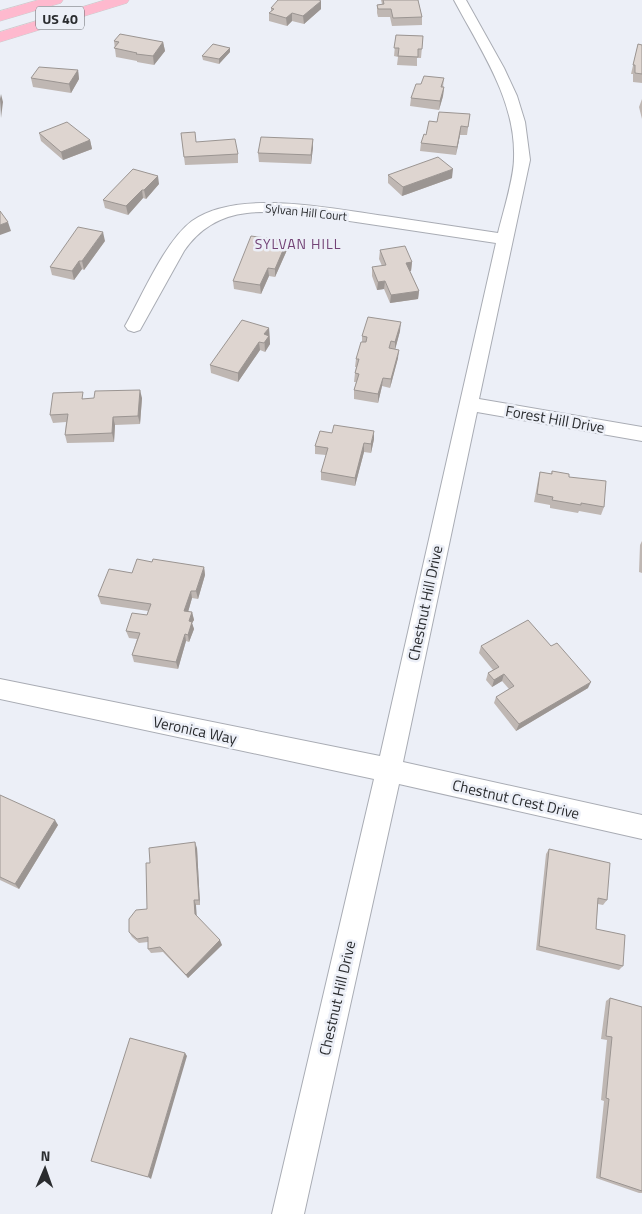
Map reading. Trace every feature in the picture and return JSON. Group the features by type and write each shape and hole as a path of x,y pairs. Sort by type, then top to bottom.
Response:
{"main road":[{"name":"US 40","path":"0,16 55,0"},
{"name":"US 40","path":"0,37 121,0"}],"street":[{"name":"Chestnut Hill Drive","path":"288,1214 389,770 522,160 515,111 496,66 460,0"},
{"name":"Sylvan Hill Court","path":"134,326 176,250 186,236 199,224 221,214 247,208 302,209 505,239"},
{"name":"Forest Hill Drive","path":"468,404 642,434"},
{"name":"Veronica Way","path":"0,689 389,770"},
{"name":"Chestnut Crest Drive","path":"389,770 642,827"}],"building":[{"path":"278,0 321,1 303,16 292,13 286,18 269,13 274,9 271,8"},
{"path":"383,0 418,0 422,17 393,18 391,9 378,9 377,5 384,4"},
{"path":"120,34 163,42 153,56 136,54 114,48 119,42 114,41"},
{"path":"396,35 423,36 422,49 418,49 418,57 398,56 399,48 394,48"},
{"path":"213,44 230,48 219,59 202,56"},
{"path":"638,44 642,45 642,74 635,73 635,65 633,65"},
{"path":"39,67 78,70 69,84 31,78"},
{"path":"424,76 444,78 441,87 444,87 440,101 411,98 416,84 421,84"},
{"path":"439,112 470,114 468,127 461,126 457,147 421,143 424,134 426,135 429,121 437,122"},
{"path":"67,122 90,140 61,152 39,133"},
{"path":"195,132 196,142 235,139 238,154 184,157 181,133"},
{"path":"261,137 313,139 311,155 258,153"},
{"path":"438,157 453,169 403,187 388,175"},
{"path":"133,169 158,176 126,206 103,200"},
{"path":"0,211 8,222 0,225"},
{"path":"78,227 103,232 82,261 79,261 72,271 50,267"},
{"path":"251,236 287,241 275,269 268,268 260,285 233,281"},
{"path":"405,246 412,262 406,263 419,291 391,295 385,281 378,282 372,267 386,265 380,250"},
{"path":"368,317 401,322 395,342 391,341 389,348 399,350 391,379 383,378 378,394 354,390 359,374 355,373 359,359 356,359 361,342 366,342 367,337 362,336"},
{"path":"242,320 269,328 264,334 269,336 264,343 259,342 238,373 210,365"},
{"path":"140,390 138,416 113,417 112,433 65,435 68,414 50,415 53,393 83,392 82,399 94,398 95,391"},
{"path":"334,425 374,431 371,444 364,443 355,478 321,472 328,448 315,446 320,431 332,433"},
{"path":"552,471 569,474 569,477 606,481 604,507 552,500 553,497 537,494 540,472 552,474"},
{"path":"137,559 152,562 153,559 204,567 196,591 191,591 184,611 192,612 189,621 192,622 188,635 185,634 176,662 132,655 140,633 126,631 132,613 147,615 151,604 98,596 109,569 132,573"},
{"path":"528,620 551,646 557,643 591,682 519,724 496,697 514,686 504,674 494,680 488,673 499,667 481,646"},
{"path":"0,795 55,820 15,884 0,877"},
{"path":"195,842 199,900 194,900 195,914 220,940 186,975 160,947 148,949 148,937 137,939 129,932 129,919 136,910 147,909 146,863 150,863 149,848"},
{"path":"549,849 610,863 607,900 598,898 596,929 625,935 623,966 539,946"},
{"path":"610,998 642,1007 642,1191 600,1177 609,1099 606,1098 612,1037 606,1036"},
{"path":"130,1038 185,1053 148,1177 91,1161"}],"district":[{"name":"SYLVAN HILL","path":"298,243"}]}
